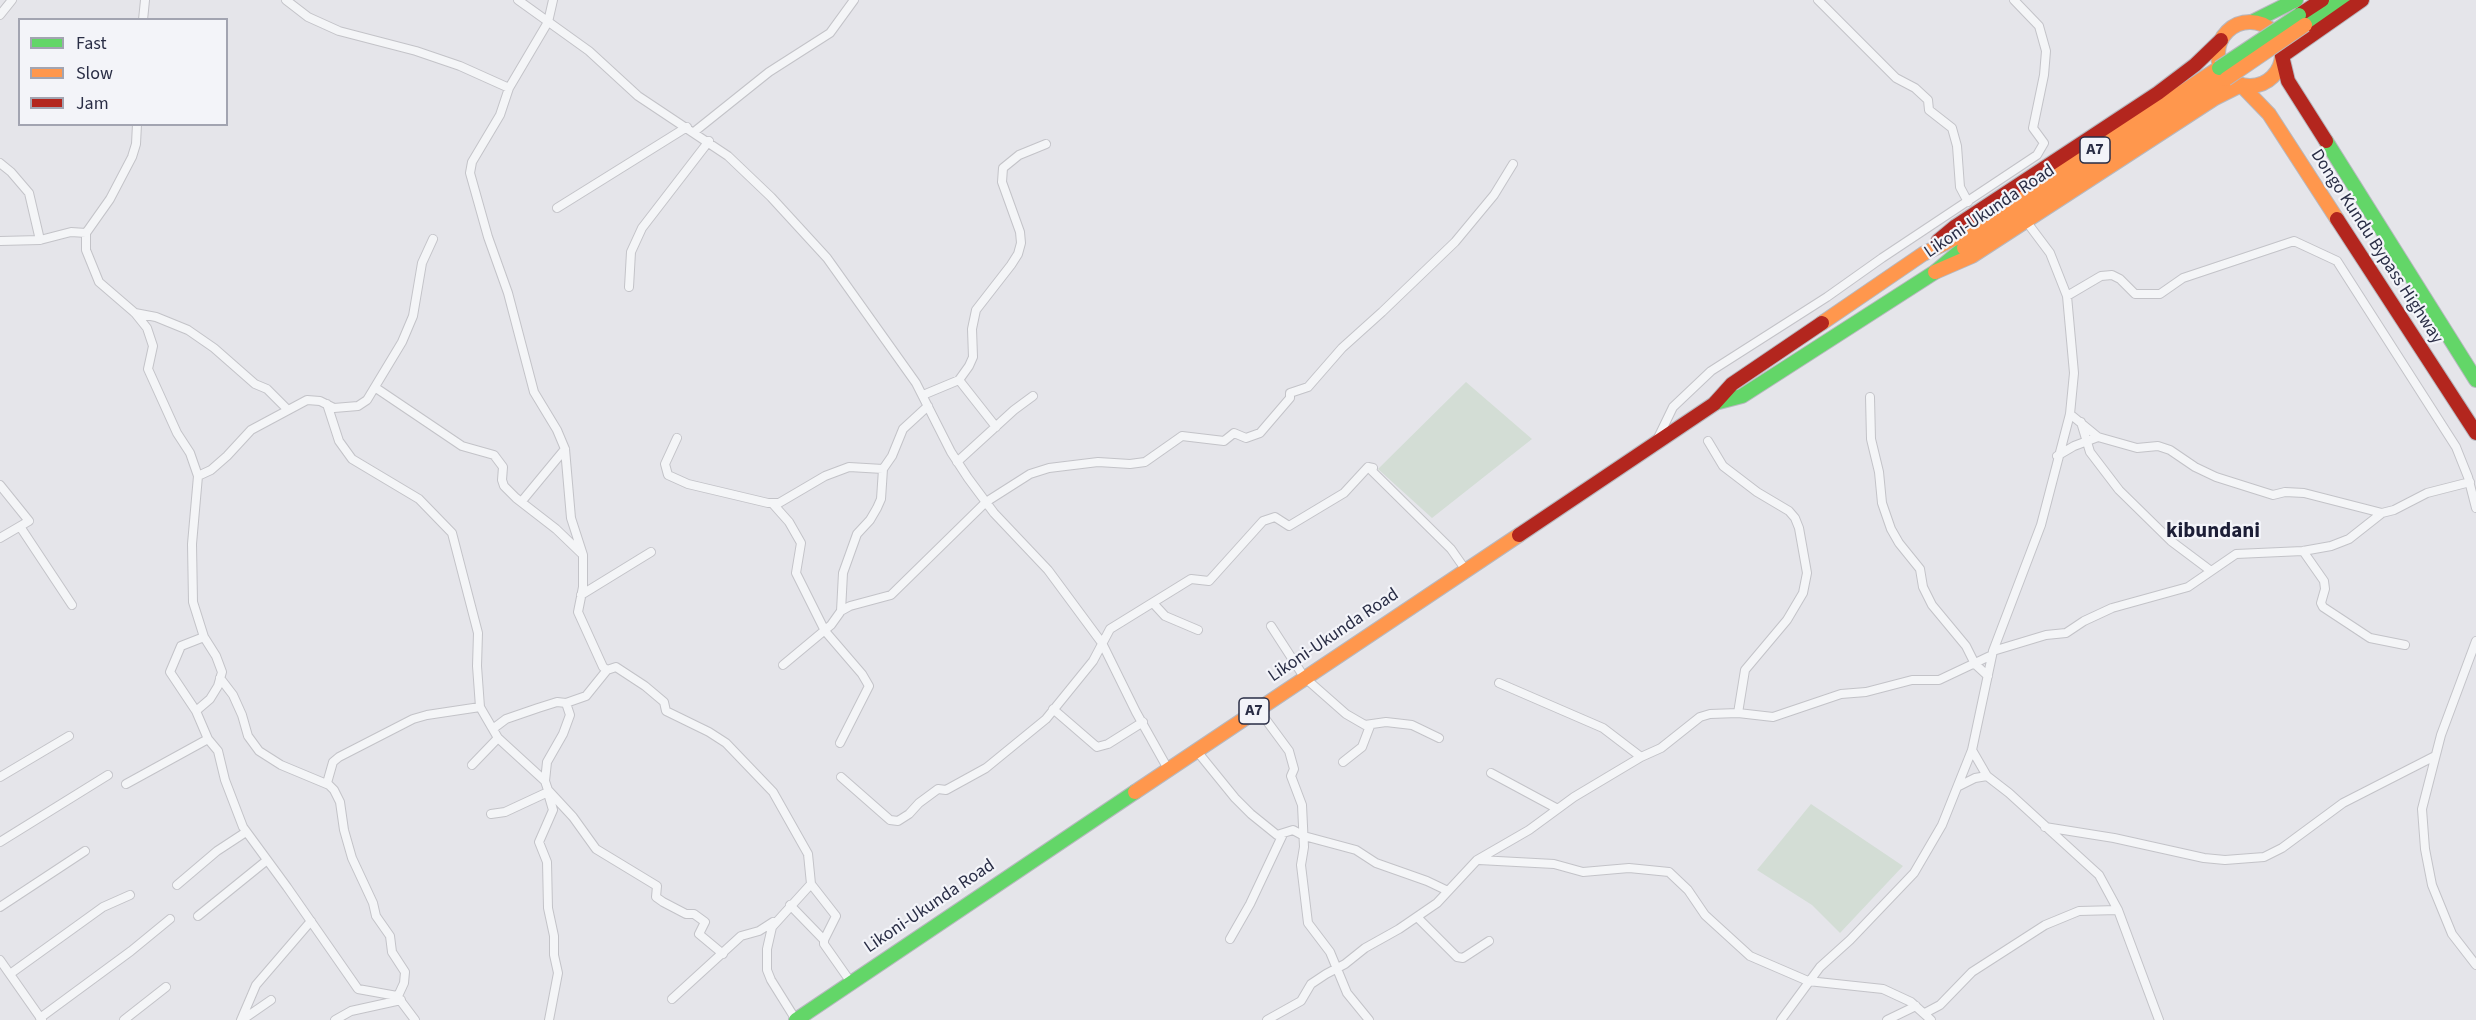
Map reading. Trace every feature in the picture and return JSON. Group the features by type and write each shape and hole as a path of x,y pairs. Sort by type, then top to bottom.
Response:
{"highway":[{"path":"1923,255 1956,226 2158,93 2195,65 2234,26 2252,22 2296,0"},
{"name":"Likoni-Ukunda Road","path":"1714,404 1742,396 1935,272 1973,235 2322,0"},
{"name":"Likoni-Ukunda Road","path":"796,1020 850,981 1714,404 1732,384 1923,255 1973,235 2226,79 2342,0"},
{"path":"2282,57 2310,34 2362,0"},
{"path":"2221,40 2218,58 2222,69 2230,79 2241,85 2254,86 2271,78 2279,69 2282,57 2280,44 2274,33 2264,25 2252,22"},
{"name":"Dongo Kundu Bypass Highway","path":"2282,57 2288,81 2476,380"},
{"path":"1935,272 1972,255 2215,98 2241,85"},
{"name":"Dongo Kundu Bypass Highway","path":"2241,85 2268,114 2476,433"}],"street":[{"path":"0,15 12,0"},
{"path":"143,18 145,0"},
{"path":"286,0 308,17 339,31 416,51 460,66 509,88"},
{"path":"518,0 589,51 638,96 709,141 751,178 827,258 924,395 957,462 986,502 1043,564 1076,605 1102,643 1168,769"},
{"path":"553,0 548,22 509,88 500,115 472,162 471,173 488,237 508,293 534,392 566,449 570,518 583,555 578,612 601,663 607,670"},
{"path":"557,208 691,130 768,72 830,33 854,0"},
{"path":"1657,441 1673,407 1711,371 1827,297 1881,258 2037,155 2044,143 2033,128 2044,75 2046,51 2039,26 2014,0"},
{"path":"1820,1 1896,78 1915,88 1928,100 1929,110 1952,128 1957,146 1960,187 1968,202"},
{"path":"137,126 136,144 132,157 110,200 86,233 87,257 99,282 135,313 147,328 153,346 149,373 177,433 190,453 198,476 192,544 194,605 204,637 218,659 221,669 220,678 210,699 196,711"},
{"path":"629,287 631,252 642,228 709,141"},
{"path":"924,395 959,380 974,357 972,329 976,310 1011,265 1021,243 1020,232 1002,182 1003,168 1019,155 1046,144"},
{"path":"0,163 29,193 40,240"},
{"path":"783,665 813,638 825,631 841,611 850,606 891,595 986,502 1018,480 1048,468 1098,462 1130,464 1145,462 1182,436 1224,441 1234,433 1246,438 1260,432 1290,398 1290,393 1308,387 1342,348 1455,242 1494,195 1513,164"},
{"path":"1781,1020 1808,981 1914,873 1942,825 1972,750 1992,653 2041,525 2057,456 2070,414 2074,373 2067,296 2050,253 2026,221"},
{"path":"0,241 40,240 67,232 86,233"},
{"path":"198,476 219,463 250,430 307,400 316,400 334,408 360,406 376,388 402,342 413,316 422,263 433,239"},
{"path":"2067,296 2101,276 2112,275 2120,279 2135,294 2160,294 2183,278 2294,242 2337,261 2456,447 2470,482 2476,508"},
{"path":"135,313 156,317 193,334 214,348 255,384 267,389 287,409"},
{"path":"959,380 996,427"},
{"path":"376,388 462,446 494,455 503,467 504,486 556,529 583,555"},
{"path":"957,462 1033,396"},
{"path":"1870,397 1870,439 1879,472 1882,502 1891,529 1920,569 1923,587 1932,604 1966,646 1975,664 1988,676"},
{"path":"327,404 339,441 352,459 419,499 452,532 478,633 477,666 480,707 490,728 494,728 498,738 545,781"},
{"path":"841,611 843,573 857,534 877,508 883,469 892,456 903,429 928,406"},
{"path":"2070,414 2098,437 2137,448 2158,446 2170,450 2195,467 2258,492 2273,495 2285,492 2304,493 2382,513"},
{"path":"2081,423 2086,441 2096,461 2119,490 2171,541 2211,572"},
{"path":"2057,456 2098,437"},
{"path":"677,438 665,464 668,475 688,484 773,504 789,522 801,543 796,573 825,631 869,686 840,743"},
{"path":"1708,441 1723,466 1757,492 1789,511 1795,518 1807,573 1803,593 1787,620 1745,670 1738,713"},
{"path":"522,501 566,449"},
{"path":"773,504 825,476 849,467 883,469"},
{"path":"841,777 888,819 896,822 938,789 946,790 995,762 1046,719 1093,661 1110,629 1191,579 1209,581 1263,520 1275,517 1289,526 1344,493 1371,467 1451,549 1465,569"},
{"path":"1267,1020 1301,1001 1313,983 1437,903 1477,860 1529,830 1556,808 1641,757 1671,742 1684,728 1700,717 1710,714 1738,713 1773,717 1841,694 1866,692 1912,680 1939,680 1975,664 1992,653 2046,635 2066,633 2084,621 2112,608 2188,587 2236,554 2303,551 2331,546 2349,539 2382,513 2394,510 2427,493 2470,482"},
{"path":"0,485 28,520 21,528 0,538"},
{"path":"21,528 72,605"},
{"path":"2303,551 2324,581 2325,589 2321,603 2323,607 2370,638 2405,645"},
{"path":"581,595 651,552"},
{"path":"1153,603 1165,616 1198,630"},
{"path":"1271,626 1304,677 1346,714 1370,726 1386,722 1412,725 1439,738"},
{"path":"204,637 181,646 170,671 196,711 208,739 219,756 225,780 246,832 358,990 379,991 399,998 415,1020"},
{"path":"2476,640 2434,756 2422,809 2425,849 2432,885 2452,934 2476,965"},
{"path":"494,728 506,719 557,702 566,703 586,696 607,670 616,668 645,686 664,702 666,711 709,732 736,752 772,792 809,857 811,884 836,916 824,940"},
{"path":"220,678 233,695 248,736 259,752 281,765 332,787 340,802 344,830 352,858 373,903 375,915 390,936 392,952 405,972 399,998"},
{"path":"1499,683 1603,728 1641,757"},
{"path":"549,1020 558,973 553,953 554,936 548,908 547,862 539,842 553,810 545,781 547,762 563,734 570,715 566,703"},
{"path":"327,783 333,762 339,757 413,719 480,707"},
{"path":"1053,709 1097,747 1108,744 1143,722"},
{"path":"1258,709 1289,751 1294,769 1291,776 1302,805 1304,836 1301,865 1307,918 1313,932 1330,952 1347,993 1370,1020"},
{"path":"1342,762 1362,747 1370,726"},
{"path":"0,777 69,735"},
{"path":"472,765 498,738"},
{"path":"126,784 208,739"},
{"path":"1196,750 1251,814 1277,835 1293,830 1304,836 1356,850 1376,863 1449,891"},
{"path":"1972,750 1987,776 2009,793 2099,875 2118,910 2159,1020"},
{"path":"2045,827 2114,838 2204,858 2232,860 2264,857 2282,848 2343,803 2434,756"},
{"path":"1491,773 1556,808"},
{"path":"0,842 108,775"},
{"path":"1959,786 1975,778 1987,776"},
{"path":"491,814 505,812 548,791"},
{"path":"548,791 573,817 596,849 657,886 657,897 673,908 686,914 694,914 705,922 699,934 723,954"},
{"path":"177,885 217,850 246,832"},
{"path":"1230,939 1250,904 1283,834"},
{"path":"0,907 85,851"},
{"path":"1477,860 1554,864 1582,872 1629,868 1669,872 1688,890 1700,910 1745,953 1808,981 1883,989 1902,996 1931,1020"},
{"path":"198,915 266,861"},
{"path":"796,1020 773,985 767,970 769,934 779,917 811,884"},
{"path":"10,974 103,907 130,895"},
{"path":"790,905 824,940 824,944 850,981"},
{"path":"1925,1013 1940,1005 1972,972 2045,925 2079,911 2118,910"},
{"path":"672,999 741,936 759,931 779,917"},
{"path":"1417,917 1457,957 1463,958 1489,941"},
{"path":"0,960 41,1019 170,919"},
{"path":"242,1020 256,985 311,921"},
{"path":"124,1020 166,987"},
{"path":"335,1020 351,1011 399,998"},
{"path":"242,1020 271,1000"},
{"path":"1887,1020 1916,1006"}],"shaded area":[{"path":"1466,382 1532,439 1432,518 1378,469"},
{"path":"1811,804 1903,866 1840,933 1812,905 1757,870"}],"traffic: fast":[{"path":"2252,22 2296,0"},
{"path":"2305,25 2342,0"},
{"path":"2219,68 2299,15"},
{"path":"2326,141 2476,380"},
{"path":"1715,403 1742,396 1935,272 1964,248"},
{"path":"796,1020 1135,792"}],"traffic: slow":[{"path":"2250,22 2262,24 2273,31 2280,42 2282,54 2280,66 2273,77 2262,84 2250,86 2238,84 2227,77 2220,66 2218,54 2220,42 2227,31 2238,24 2250,22"},
{"path":"2226,79 2305,25"},
{"path":"1822,323 1923,254 1970,231 2219,68"},
{"path":"1964,248 2226,79"},
{"path":"1935,272 1972,256 2215,98 2241,85 2269,114 2337,219"},
{"path":"1135,792 1519,535"}],"traffic: jam":[{"path":"2299,15 2322,0"},
{"path":"2326,141 2288,81 2282,56 2362,0"},
{"path":"1938,241 1956,226 2158,93 2195,65 2221,40"},
{"path":"2337,219 2476,433"},
{"path":"1519,535 1714,404 1732,384 1822,323"}],"district":[{"name":"kibundani","path":"2213,532"}]}
